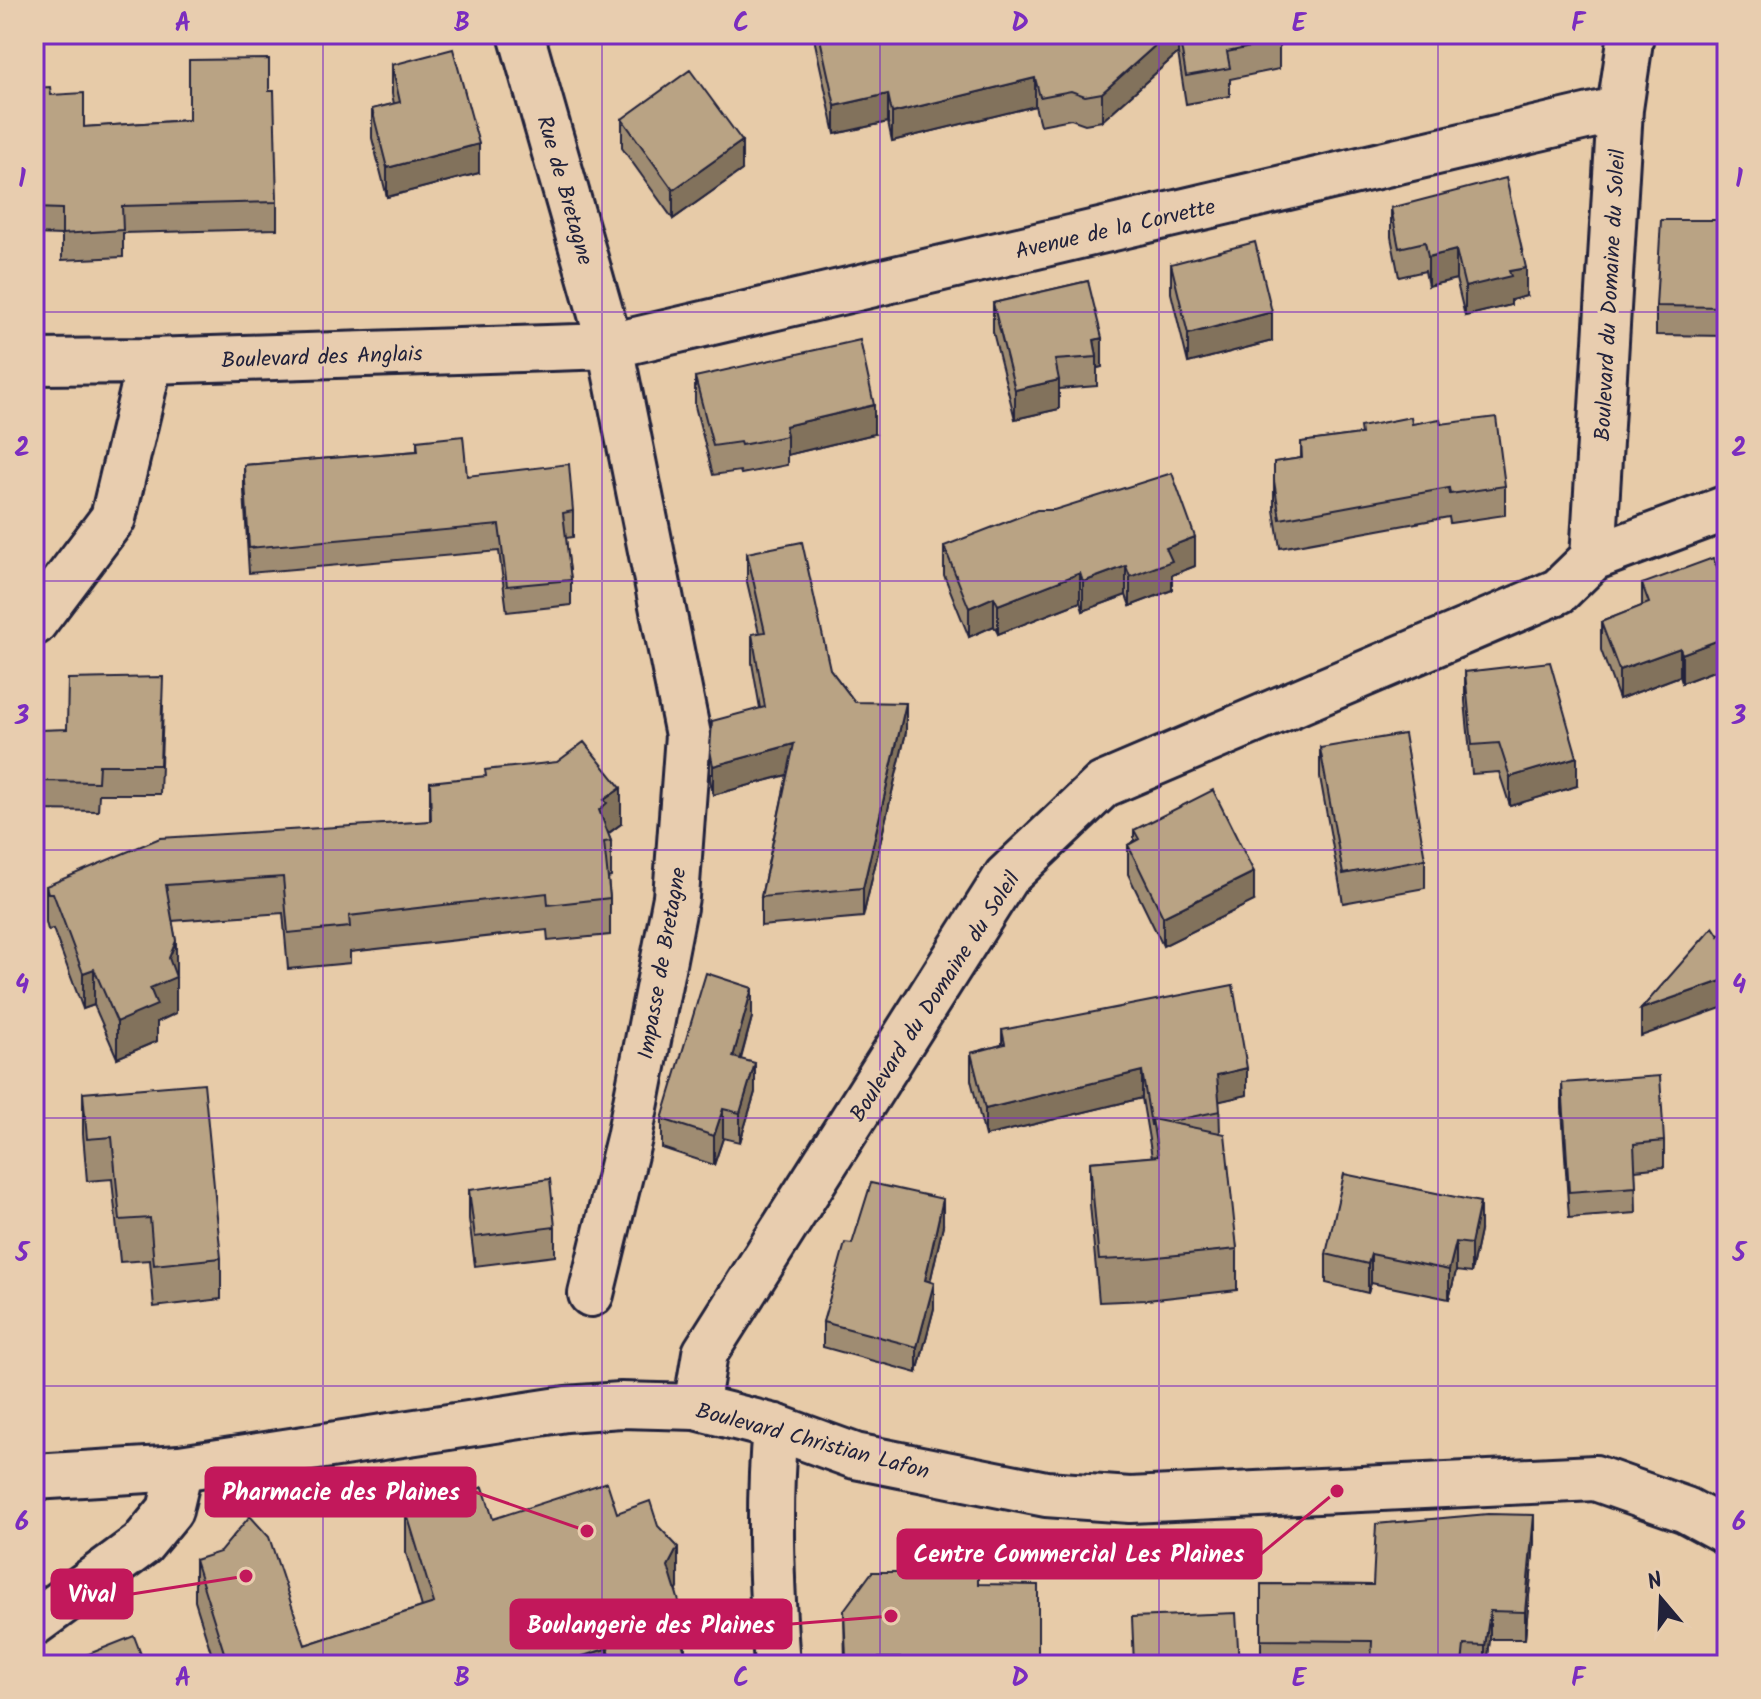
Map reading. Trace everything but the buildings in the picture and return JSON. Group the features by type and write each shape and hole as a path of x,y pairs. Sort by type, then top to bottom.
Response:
{"street":[{"name":"Rue de Bretagne","path":"521,34 610,346"},
{"name":"Boulevard du Domaine du Soleil","path":"1593,558 1620,109 1631,34"},
{"name":"Avenue de la Corvette","path":"610,346 1620,109"},
{"name":"Boulevard des Anglais","path":"34,362 610,346"},
{"name":"Impasse de Bretagne","path":"591,1294 629,1138 676,897 688,735 610,346"},
{"path":"34,623 113,518 150,361"},
{"name":"Boulevard du Domaine du Soleil","path":"696,1407 705,1353 1006,877 1103,785 1559,591 1593,558 1727,508"},
{"name":"Boulevard Christian Lafon","path":"34,1477 180,1468 566,1409 621,1405 696,1407 775,1427 855,1456 1046,1494 1130,1500 1595,1478 1686,1510 1727,1532"},
{"path":"775,1427 770,1490 771,1587 777,1665"},
{"path":"34,1623 142,1544 170,1510 180,1468"}],"place":[{"name":"Centre Commercial Les Plaines","path":"1337,1491"},
{"name":"Pharmacie des Plaines","path":"587,1531"},
{"name":"Vival","path":"246,1576"},
{"name":"Boulangerie des Plaines","path":"891,1616"}]}
